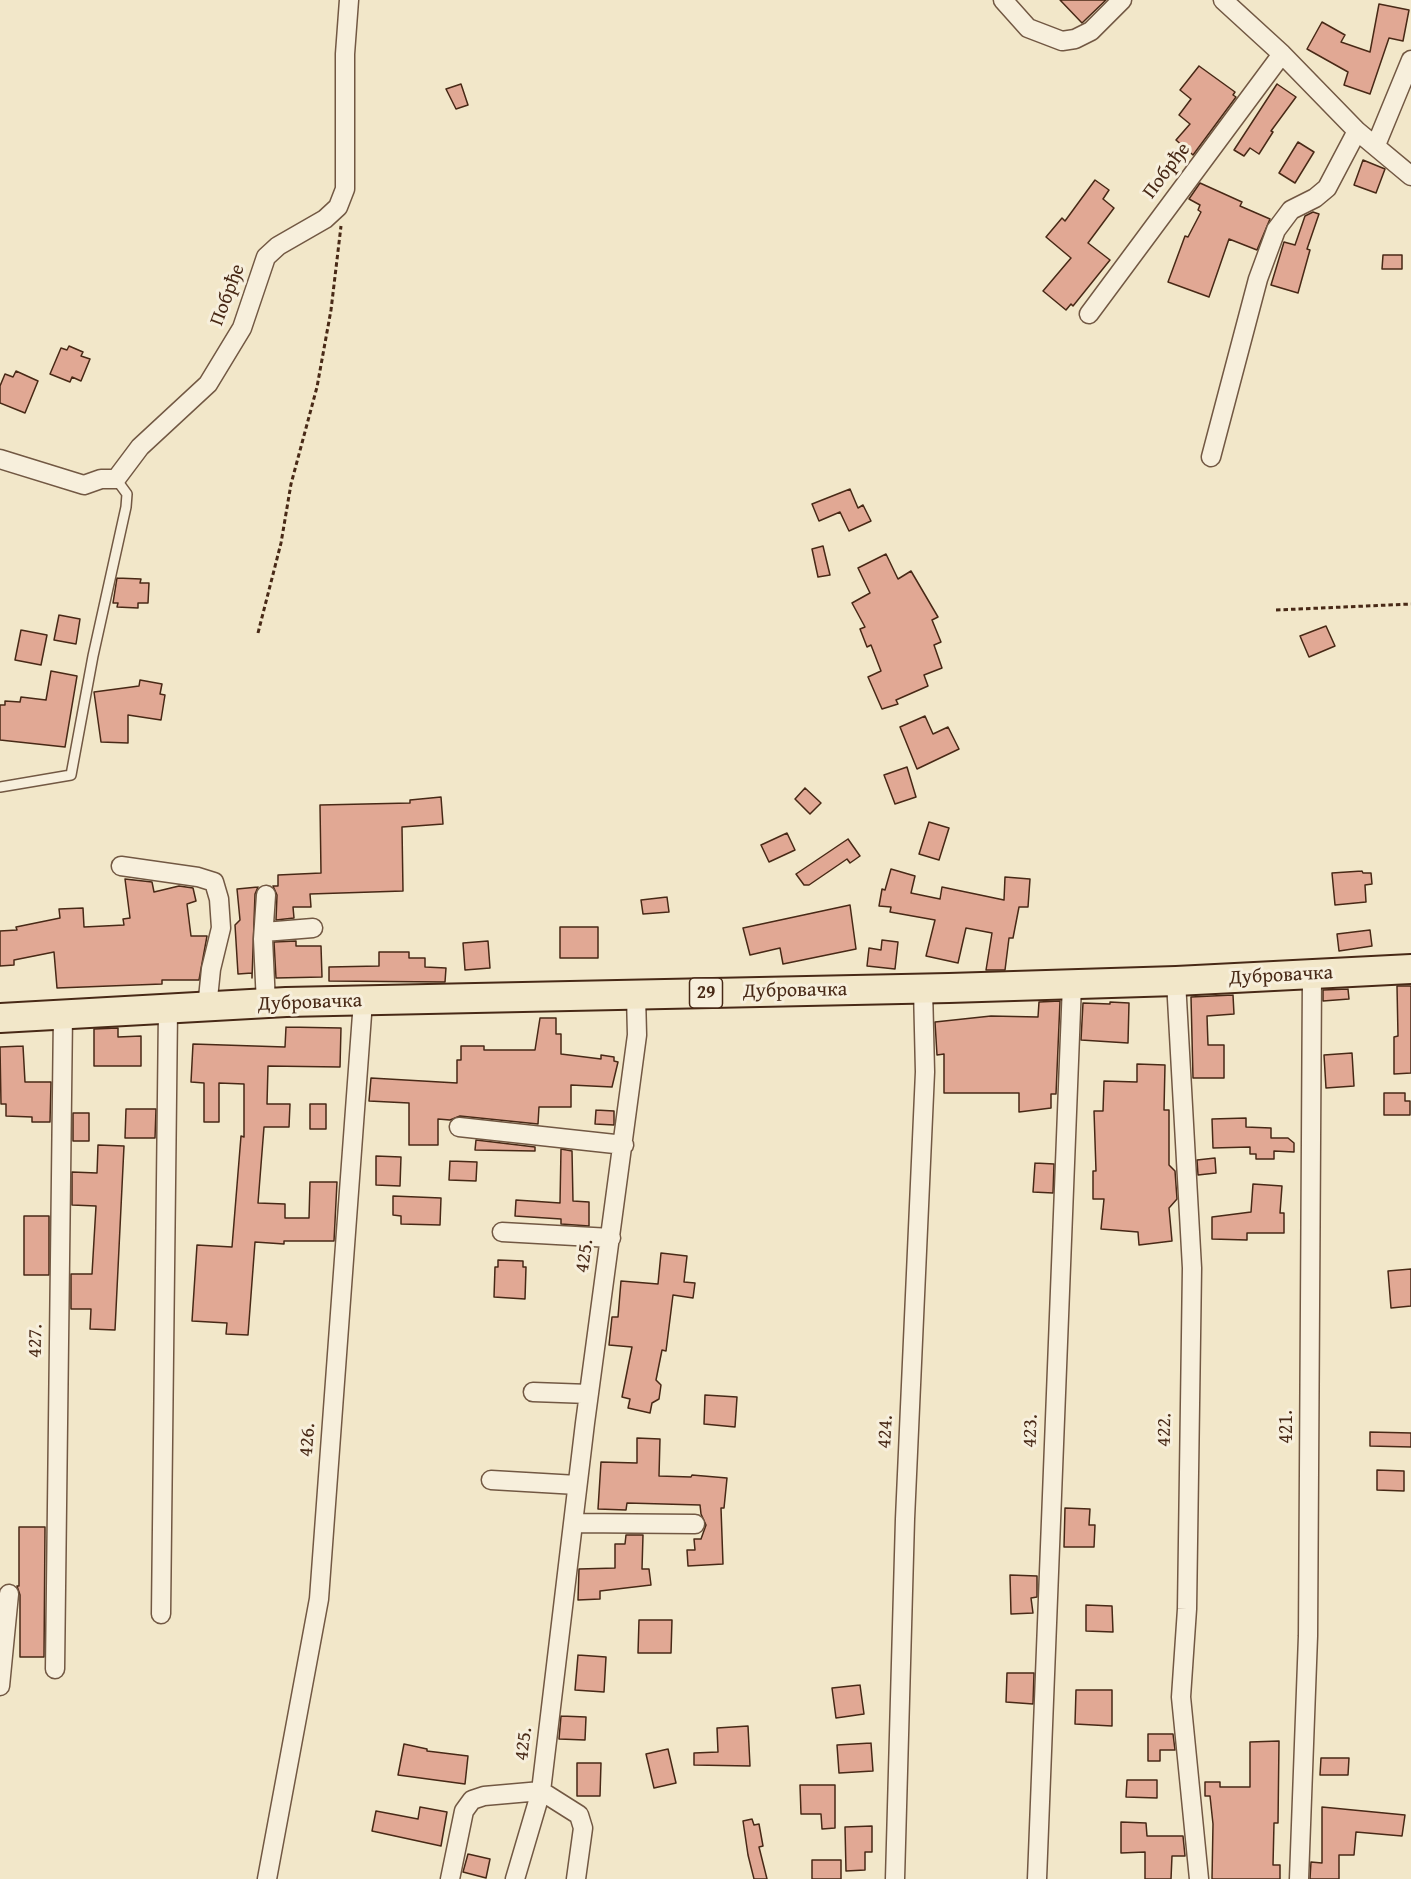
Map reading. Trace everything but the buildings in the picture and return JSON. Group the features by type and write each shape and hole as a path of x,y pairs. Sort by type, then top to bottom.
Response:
{"main road":[{"name":"Дубровачка","path":"0,1018 266,1004 1176,981 1411,969"}],"street":[{"name":"Побрђе","path":"116,479 140,447 208,384 242,328 267,257 278,246 325,219 338,207 345,189 345,54 349,0"},
{"path":"1003,0 1028,28 1062,40 1075,39 1091,32 1122,0"},
{"path":"1223,0 1282,54 1357,130 1411,176"},
{"name":"Побрђе","path":"1089,314 1282,54"},
{"path":"1376,145 1411,60"},
{"path":"1211,457 1258,279 1276,230 1291,210 1315,198 1327,188 1357,130"},
{"path":"0,459 84,485 101,479 116,479"},
{"path":"121,866 198,877 214,882 219,899 221,928 207,1008"},
{"path":"266,895 264,932 266,1004"},
{"path":"264,932 313,928"},
{"name":"421.","path":"1299,1879 1308,1636 1312,975"},
{"name":"422.","path":"1176,981 1192,1268 1187,1609 1181,1697 1199,1879"},
{"name":"423.","path":"1037,1879 1072,984"},
{"name":"424.","path":"895,1879 905,1519 926,1072 923,988"},
{"name":"425.","path":"515,1879 541,1791 589,1394 624,1145 637,1035 636,995"},
{"name":"426.","path":"267,1879 319,1599 363,1001"},
{"path":"161,1614 168,1010"},
{"name":"427.","path":"55,1669 63,1014"},
{"path":"459,1127 624,1145"},
{"path":"502,1232 611,1238"},
{"path":"533,1392 589,1394"},
{"path":"491,1480 578,1485"},
{"path":"573,1523 695,1524"},
{"path":"0,1686 9,1593"},
{"path":"541,1791 579,1815 582,1828 576,1879"},
{"name":"425.","path":"450,1879 464,1811 471,1800 484,1796 541,1791"}],"lane":[{"path":"0,787 71,776 93,656 126,507 127,494 116,479"}],"path":[{"path":"258,633 281,543 291,483 317,387 331,310 341,222"},
{"path":"1276,610 1411,604"}]}
